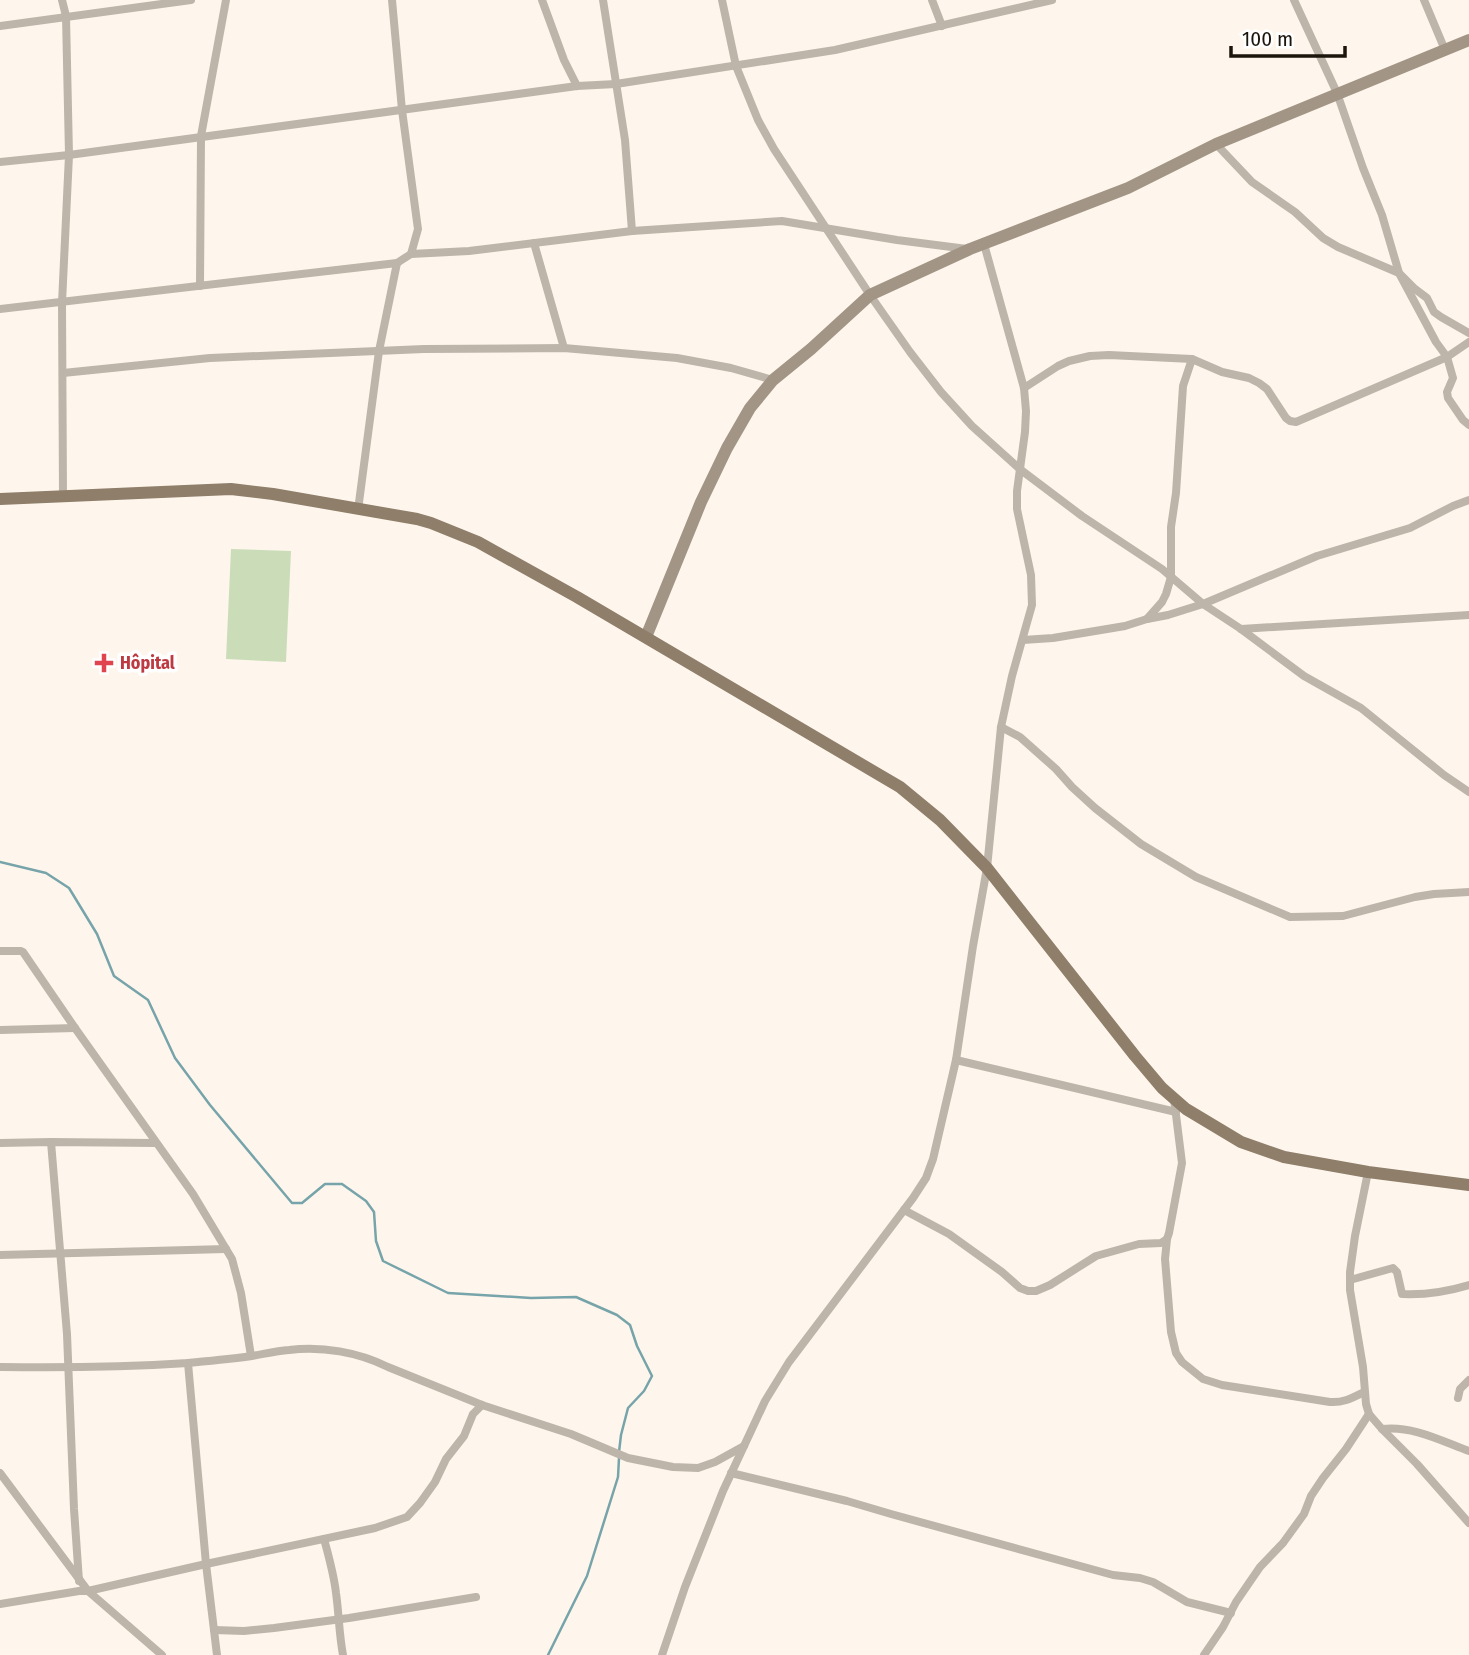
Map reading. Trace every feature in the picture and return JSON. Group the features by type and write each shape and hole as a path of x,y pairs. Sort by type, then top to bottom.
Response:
{"main road":[{"path":"646,637 701,502 750,408 774,380 870,295 970,249 1128,188 1216,144 1469,40"},
{"path":"0,499 231,489 417,519 466,537 577,597 900,787 940,820 987,868 1175,1105 1241,1142 1284,1157 1368,1172 1469,1185"}],"street":[{"path":"62,0 66,16 68,155 62,303 64,496"},
{"path":"0,26 191,0"},
{"path":"200,286 201,136 226,0"},
{"path":"392,0 402,110 418,229 411,254"},
{"path":"542,0 577,86"},
{"path":"603,0 625,140 632,231"},
{"path":"722,0 736,66 758,120 774,149 870,295 942,392 972,426 1021,470 1082,516 1162,569 1203,604 1304,676 1361,708 1469,792"},
{"path":"932,0 942,26"},
{"path":"0,163 736,66 835,50 942,26 1025,3 1052,0"},
{"path":"1294,0 1336,93 1382,215 1399,273 1436,342 1447,357 1453,378 1447,393 1448,398 1469,425"},
{"path":"1424,0 1445,50"},
{"path":"1216,144 1252,181 1295,212 1323,238 1399,273 1427,298 1434,312 1469,333"},
{"path":"0,309 397,263 411,254 469,251 632,231 782,221 970,249"},
{"path":"534,243 564,348"},
{"path":"662,1655 685,1587 731,1473 765,1401 789,1362 887,1234 926,1178 933,1159 956,1060 987,868 1001,727 1032,605 1031,575 1017,509 1026,411 1024,388 985,244"},
{"path":"358,510 379,351 397,263"},
{"path":"1024,388 1058,366 1090,356 1192,359 1222,372 1249,377 1259,383 1286,418 1296,422 1447,357 1469,342"},
{"path":"63,373 210,358 379,351 564,348 677,358 731,368 774,380"},
{"path":"1147,618 1162,602 1171,577 1171,527 1184,386 1192,359"},
{"path":"1023,640 1062,637 1168,615 1203,604 1317,556 1410,528 1469,500"},
{"path":"1241,629 1469,615"},
{"path":"1001,727 1020,737 1095,808 1141,844 1196,877 1290,917 1343,916 1415,897 1469,892"},
{"path":"0,951 23,952 193,1194 235,1265 251,1356"},
{"path":"0,1030 75,1028"},
{"path":"956,1060 1175,1105 1182,1163 1165,1259 1170,1322 1176,1353 1182,1362 1203,1379 1222,1385 1339,1403 1364,1392"},
{"path":"51,1142 61,1254 79,1581"},
{"path":"0,1143 155,1143"},
{"path":"1368,1172 1352,1250 1350,1276 1369,1414 1469,1523"},
{"path":"904,1210 950,1234 1020,1288 1028,1291 1036,1291 1050,1285 1097,1256 1167,1239"},
{"path":"0,1255 226,1249"},
{"path":"1350,1276 1394,1268 1402,1294 1445,1292 1469,1285"},
{"path":"0,1367 68,1368 188,1363 308,1349 357,1355 376,1361 482,1405 537,1422 628,1458 673,1467 698,1468 744,1446"},
{"path":"188,1363 217,1655"},
{"path":"1458,1398 1460,1390 1469,1380"},
{"path":"0,1604 88,1591 389,1524 407,1517 435,1482 446,1459 460,1443 473,1413 482,1405"},
{"path":"1203,1655 1260,1567 1283,1543 1304,1514 1322,1478 1346,1449 1369,1414"},
{"path":"1382,1429 1406,1430 1469,1451"},
{"path":"0,1473 79,1581 163,1655"},
{"path":"731,1473 847,1500 1113,1575 1147,1580 1187,1602 1231,1613"},
{"path":"324,1539 336,1594 343,1655"},
{"path":"214,1630 244,1631 476,1597"}],"green space":[{"path":"231,549 291,551 286,662 226,659"}],"waterway":[{"path":"0,862 46,873 69,888 97,934 114,976 148,1000 175,1058 210,1105 292,1203 302,1203 325,1184 342,1184 366,1201 374,1212 376,1241 383,1261 448,1293 531,1298 576,1297 617,1315 630,1325 652,1376 644,1391 628,1408 619,1452"},
{"path":"548,1655 587,1576 618,1477 619,1458"}],"place":[{"name":"Hôpital","path":"104,663"}]}
